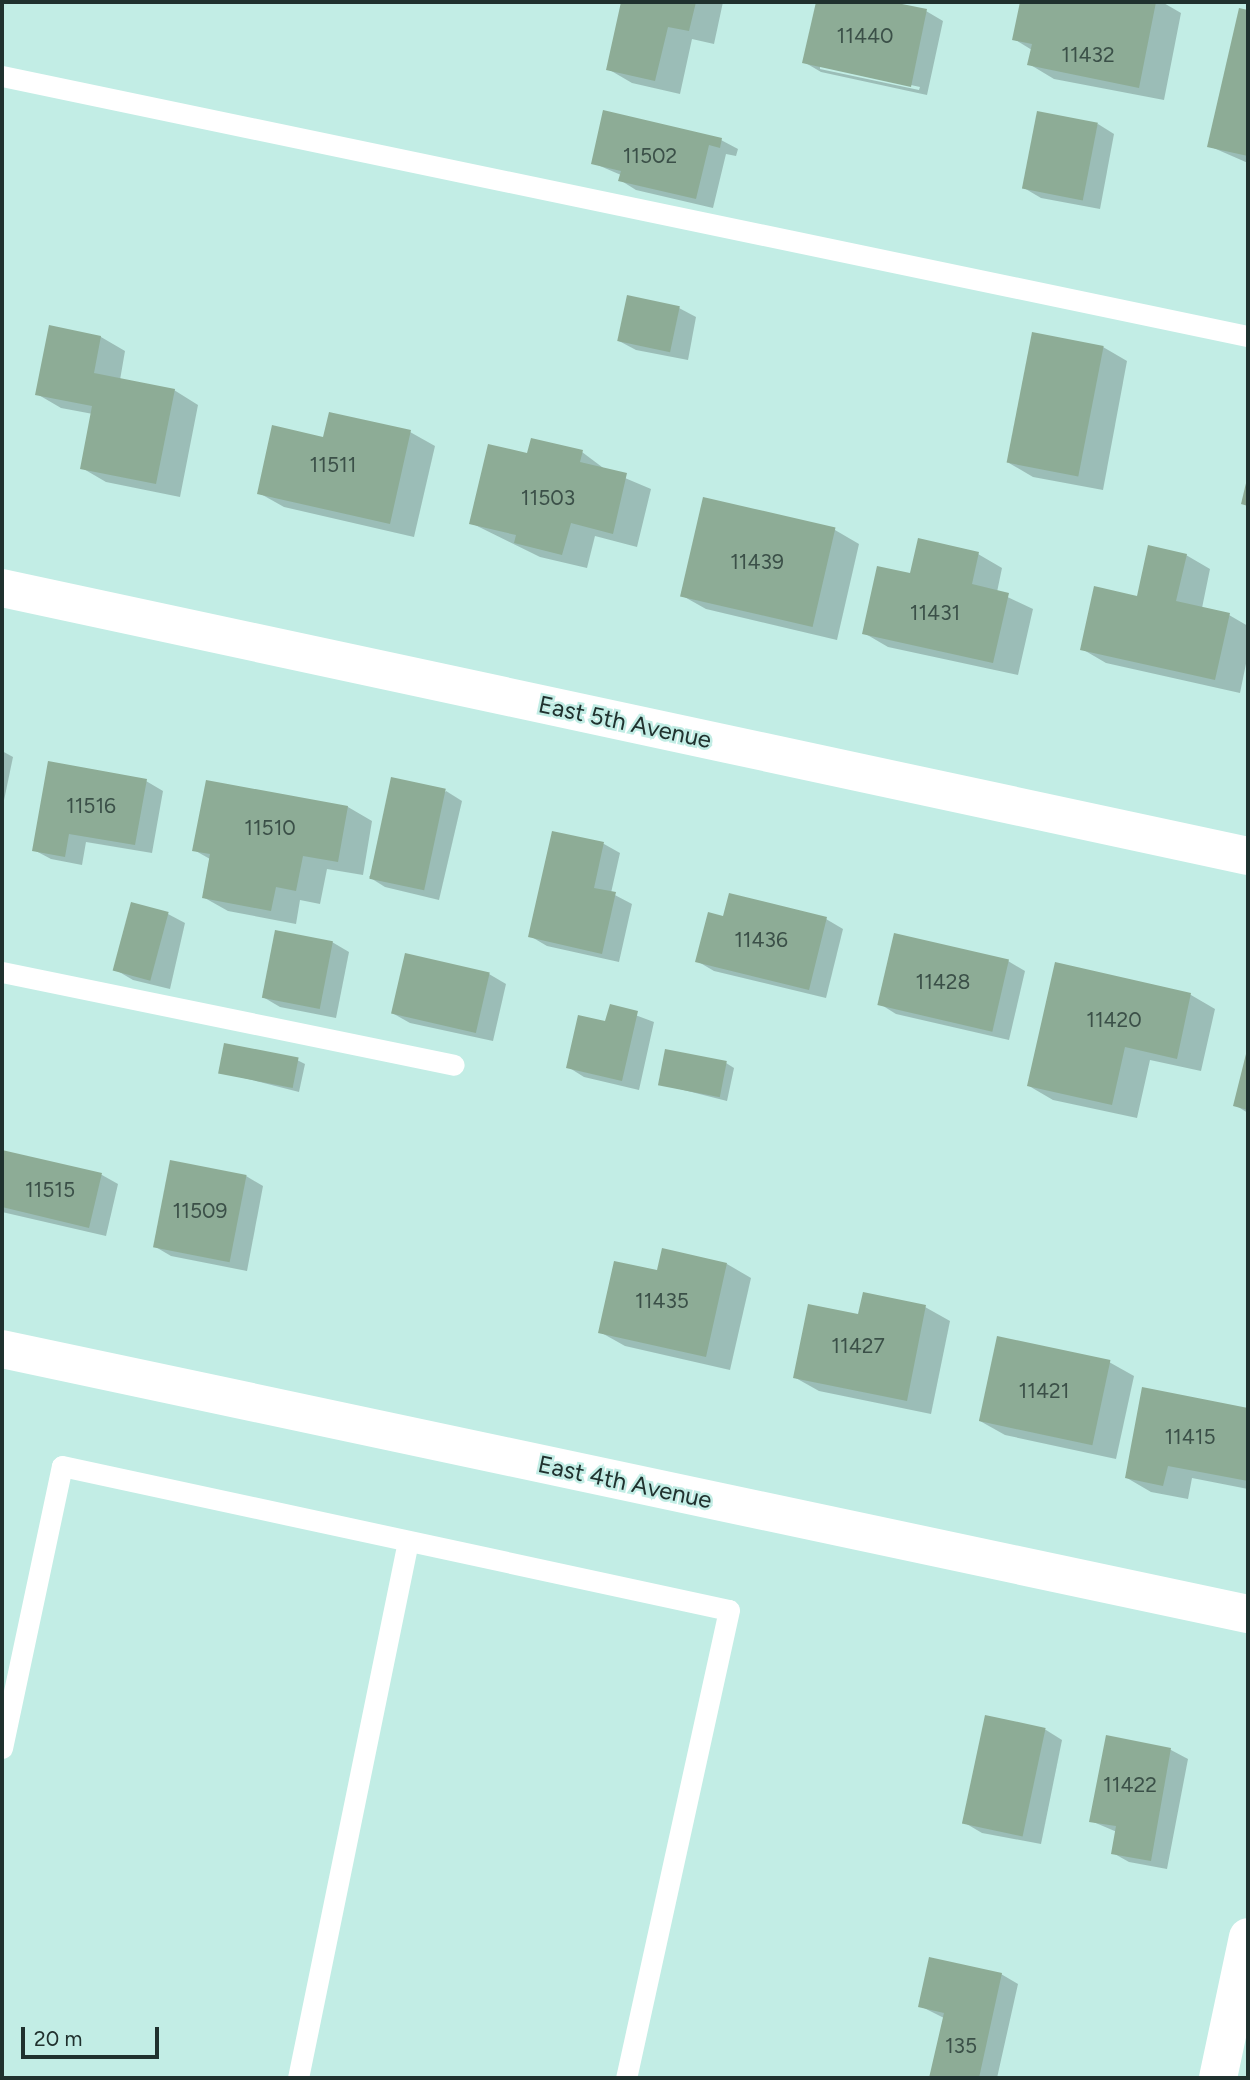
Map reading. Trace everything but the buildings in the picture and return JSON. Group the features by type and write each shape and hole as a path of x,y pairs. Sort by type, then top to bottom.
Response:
{"street":[{"name":"East 5th Avenue","path":"2,588 1248,856"},
{"name":"East 4th Avenue","path":"2,1349 1248,1614"},
{"path":"1218,2078 1248,1937"}],"lane":[{"path":"2,76 1248,336"},
{"path":"2,972 454,1065"},
{"path":"2,1748 62,1466 729,1611 626,2078"},
{"path":"298,2078 408,1541"}]}
